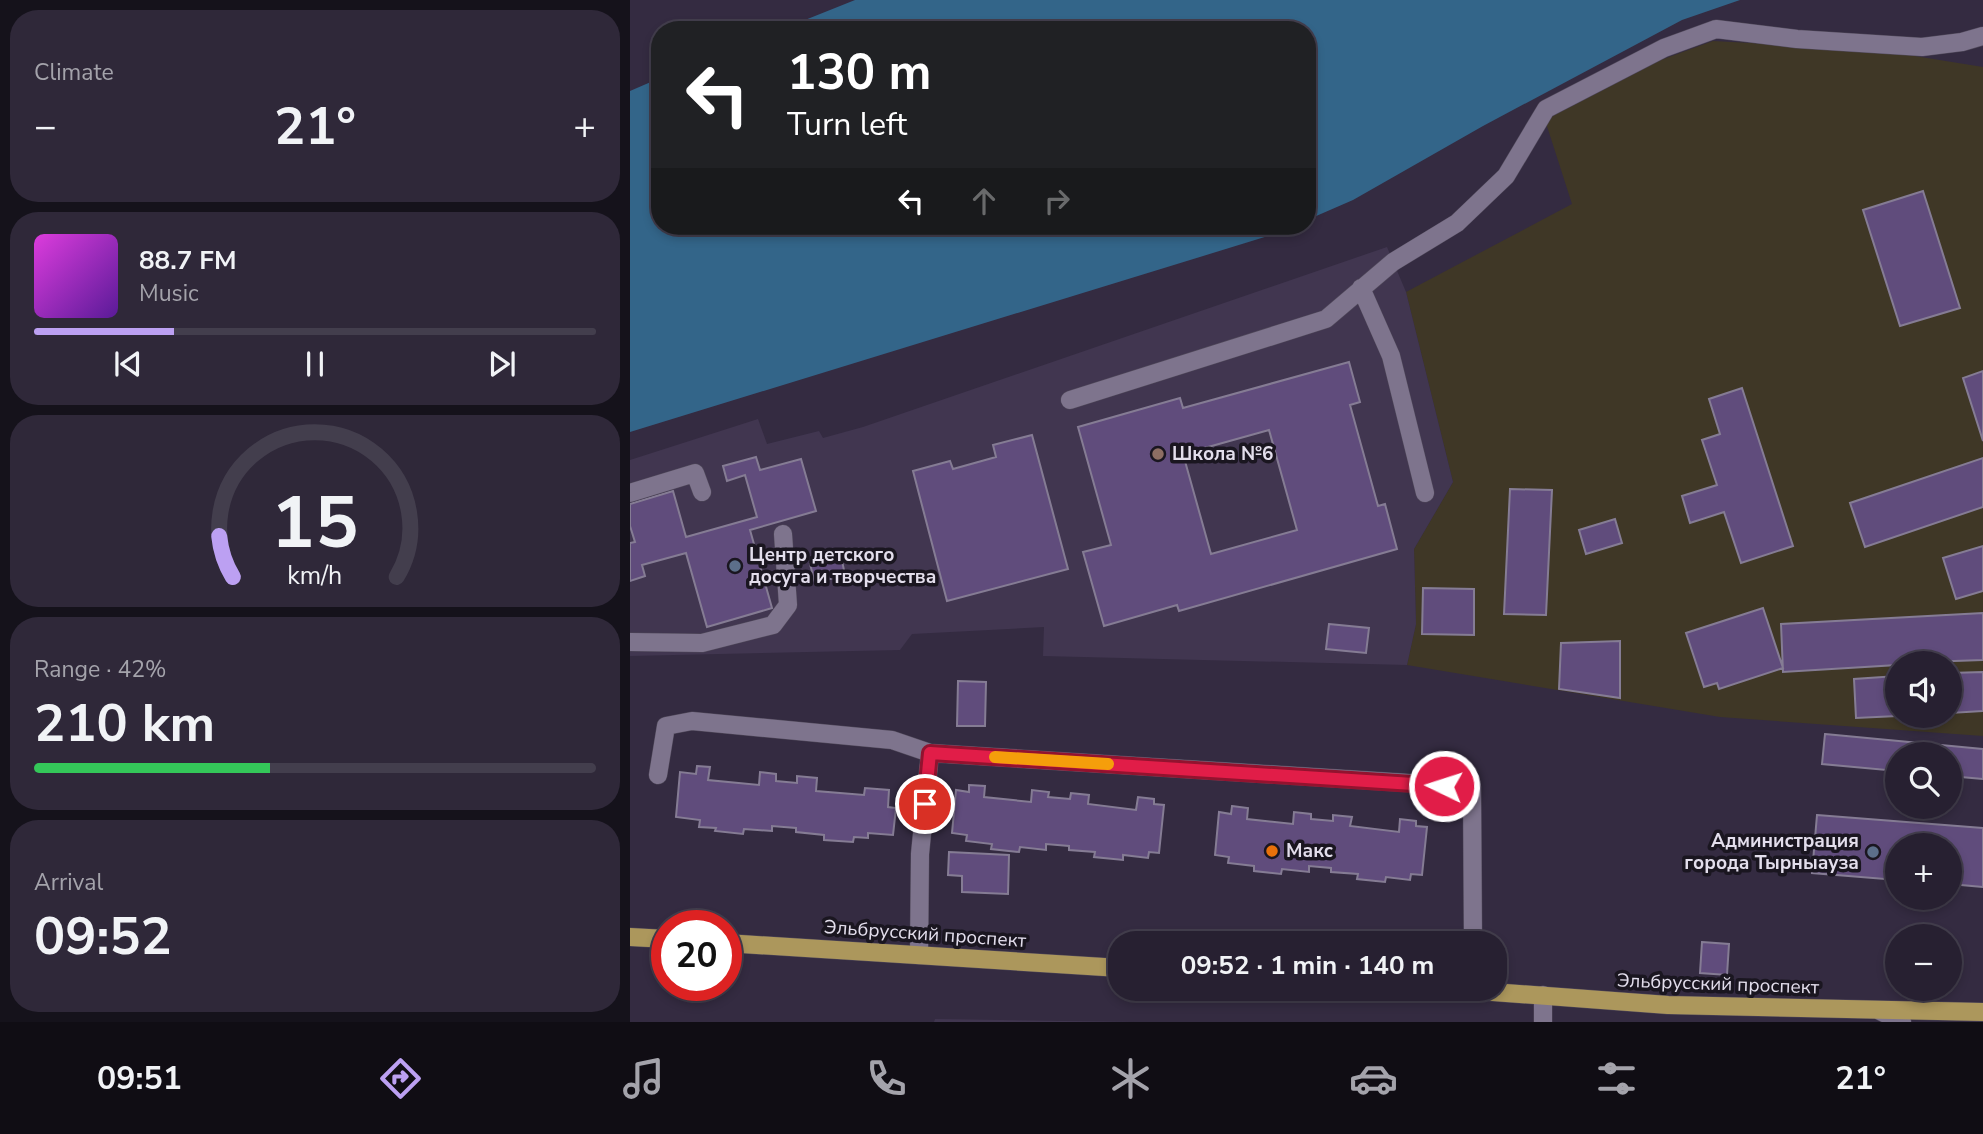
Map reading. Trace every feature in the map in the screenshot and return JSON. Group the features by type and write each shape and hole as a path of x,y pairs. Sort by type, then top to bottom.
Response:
{"main road":[{"path":"630,937 651,938"},
{"name":"Эльбрусский проспект","path":"742,944 1108,967"},
{"name":"Эльбрусский проспект","path":"1507,992 1668,1006 1983,1012"}],"street":[{"path":"1070,400 1326,319 1393,261 1457,223 1506,176 1546,109 1664,48 1716,29 1922,47 1962,42 1983,36"},
{"path":"1361,288 1391,356 1425,493"},
{"path":"630,493 695,473 702,492"},
{"path":"630,642 702,643 773,625 788,606 783,534"},
{"path":"658,775 666,726 692,721 892,740 930,753 1472,787 1473,931"},
{"path":"919,955 920,854 930,753"},
{"path":"1543,995 1543,1022"},
{"path":"1880,1011 1902,1022"}],"shaded area":[{"path":"1713,41 1871,49 1983,67 1983,736 1720,717 1407,665 1416,624 1414,549 1453,482 1406,292 1572,204 1545,120 1661,60"},
{"name":"Школа №6","path":"1387,247 1406,292 1453,482 1414,549 1416,624 1407,665 1043,656 1044,627 912,634 900,650 630,656 630,460 758,419 767,444 819,431 823,438 863,427"},
{"path":"935,1019 1135,1022 934,1022"}],"water":[{"path":"855,0 1740,0 1682,20 1483,126 1353,200 1316,216 1316,21 802,21"},
{"path":"651,82 651,235 1271,235 630,432 630,91"}],"building":[{"path":"1923,191 1960,308 1900,326 1863,210"},
{"path":"1349,362 1360,402 1350,405 1378,506 1385,504 1397,549 1179,611 1177,605 1104,626 1083,552 1111,545 1078,427 1180,398 1183,408","holes":["1269,430 1297,530 1211,554 1183,454"]},
{"path":"1983,371 1983,441 1963,378"},
{"path":"1742,388 1793,546 1741,563 1724,512 1690,523 1682,496 1717,485 1702,440 1720,434 1709,399"},
{"path":"1032,435 1068,569 947,601 913,471 950,461 953,469 996,457 993,445"},
{"path":"756,457 760,470 801,459 816,511 750,530 772,608 707,627 686,553 642,565 645,576 630,581 630,543 635,542 630,526 630,504 673,491 686,537 757,517 745,475 727,481 723,466"},
{"path":"1983,458 1983,507 1865,547 1850,503"},
{"path":"1510,489 1552,490 1546,615 1504,614"},
{"path":"1615,519 1622,543 1586,554 1579,530"},
{"path":"1983,546 1983,591 1956,599 1943,558"},
{"path":"841,556 845,575 815,583 810,564"},
{"path":"1423,588 1474,589 1474,635 1422,634"},
{"path":"1763,608 1783,668 1719,689 1717,683 1704,687 1686,633"},
{"path":"1983,613 1983,660 1962,661 1962,651 1885,651 1885,666 1783,672 1781,624"},
{"path":"1329,624 1369,628 1366,653 1326,649"},
{"path":"1620,641 1620,698 1559,689 1561,643"},
{"path":"1983,672 1983,711 1962,712 1962,673"},
{"path":"1885,677 1885,717 1856,718 1854,679"},
{"path":"958,681 986,682 985,726 957,726"},
{"path":"1825,734 1909,742 1885,742 1885,770 1822,764"},
{"path":"1962,747 1983,749 1983,779 1962,777"},
{"path":"697,766 710,767 708,780 759,785 760,772 776,774 776,781 797,783 797,776 817,778 816,791 864,795 865,788 889,790 888,807 896,808 893,835 868,833 868,838 854,837 853,842 824,840 824,835 796,832 796,828 772,826 772,831 744,829 743,834 699,827 700,820 676,817 680,772 696,774"},
{"path":"969,785 985,786 984,797 1031,802 1032,790 1049,792 1048,797 1070,799 1071,793 1089,795 1088,804 1136,810 1138,797 1154,799 1154,804 1164,805 1159,853 1149,852 1148,858 1123,855 1123,860 1094,857 1095,852 1069,850 1069,846 1046,844 1046,850 1020,847 1019,852 991,849 992,844 966,841 967,835 952,833 956,790 969,792"},
{"path":"1232,806 1248,808 1247,819 1293,824 1294,812 1311,814 1311,819 1333,821 1333,815 1352,817 1350,826 1399,832 1400,819 1416,821 1416,826 1427,827 1422,875 1411,874 1410,880 1386,877 1385,882 1357,879 1358,874 1331,872 1331,868 1309,866 1309,872 1282,869 1281,874 1254,871 1254,866 1228,863 1229,857 1215,855 1219,812 1231,814"},
{"path":"1817,815 1983,828 1983,887 1962,885 1962,833 1885,833 1885,879 1812,873"},
{"path":"949,852 1009,855 1008,894 962,892 962,876 948,875"},
{"path":"1702,942 1729,944 1727,975 1700,973"}],"slow traffic":[{"path":"995,757 1108,764"}],"place":[{"name":"Школа №6","path":"1158,454"},
{"name":"Центр детского досуга и творчества","path":"735,566"},
{"name":"Макс","path":"1272,851"},
{"name":"Администрация города Тырныауза","path":"1873,852"}],"route":[{"path":"925,804 930,753 1444,786"}]}
